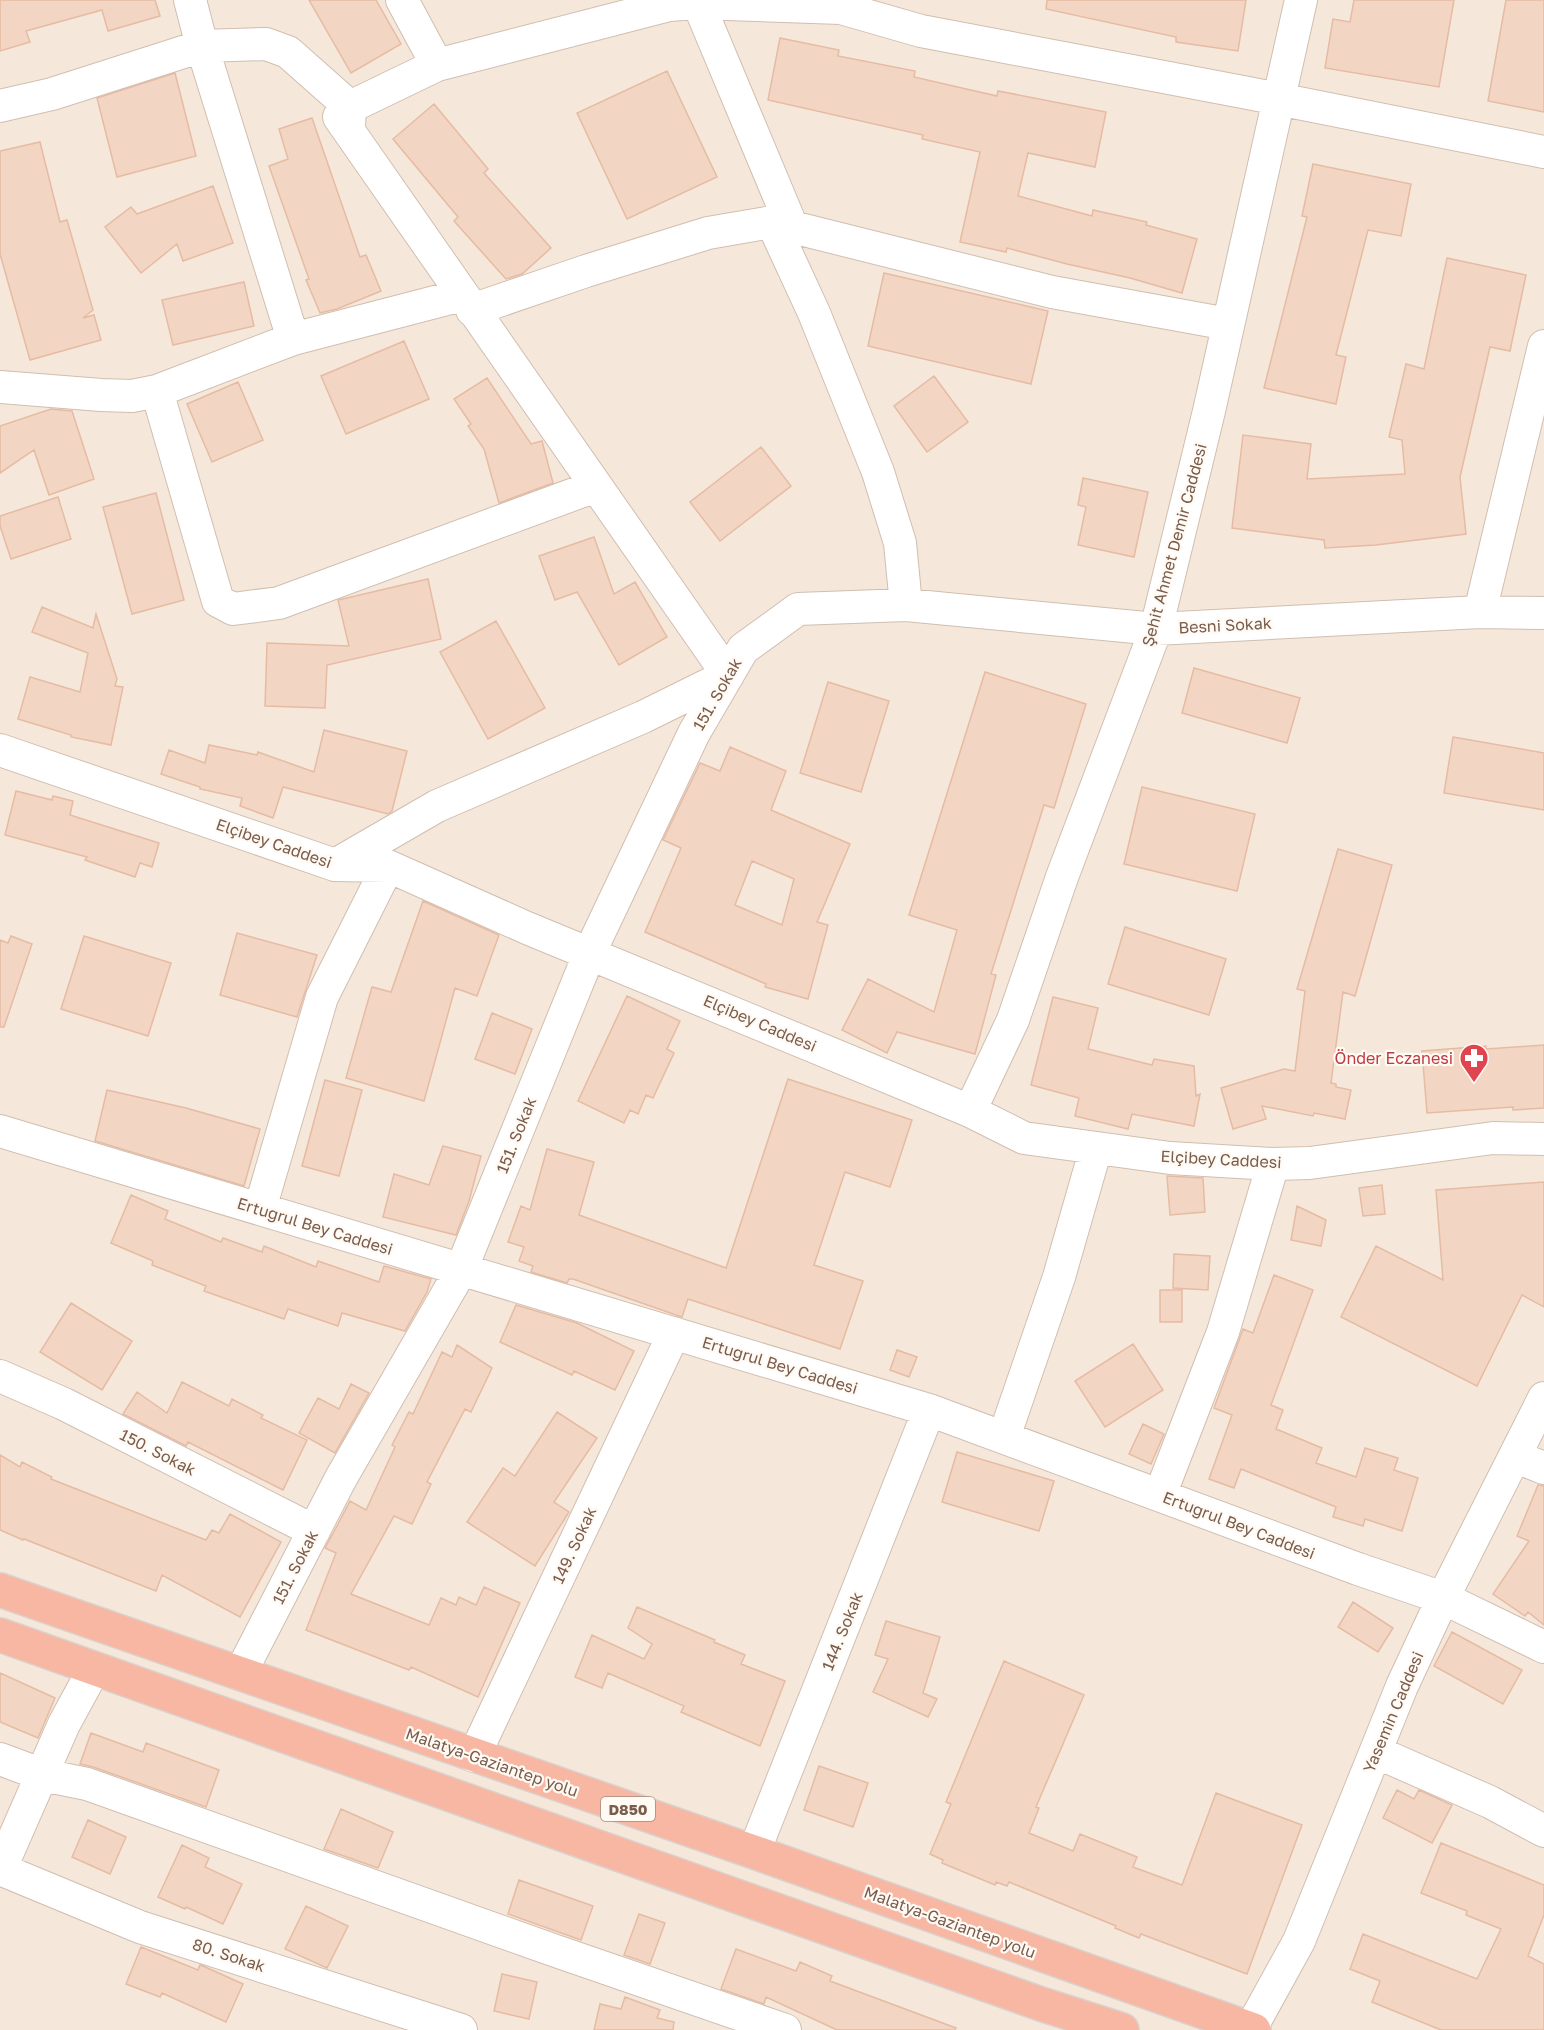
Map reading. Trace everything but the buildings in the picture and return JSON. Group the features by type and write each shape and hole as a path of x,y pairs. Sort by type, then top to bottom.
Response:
{"highway":[{"name":"Malatya-Gaziantep yolu","path":"0,1590 754,1852 1251,2030"},
{"path":"0,1635 1041,2004 1122,2030"}],"street":[{"path":"190,0 202,46 293,339"},
{"path":"402,0 436,65"},
{"name":"Şehit Ahmet Demir Caddesi","path":"970,1111 1012,1020 1062,877 1156,629 1301,0"},
{"path":"349,119 436,65 669,5 697,2 838,4 921,31 1544,152"},
{"path":"697,2 814,313 878,472 900,543 906,605"},
{"path":"0,106 52,94 202,46 266,44 288,52 349,119 467,302 728,675 644,717 437,806 335,865"},
{"path":"0,387 132,396 157,391 293,339 467,302 586,271 708,233 782,224 1052,292 1228,324"},
{"path":"1480,612 1544,346"},
{"path":"157,391 218,601 234,609 279,603 596,486"},
{"name":"Besni Sokak","path":"798,609 906,605 1156,629 1480,612 1544,613"},
{"name":"151. Sokak","path":"240,1674 341,1478 461,1269 590,952 694,734 743,649 798,609"},
{"name":"Elçibey Caddesi","path":"0,750 335,865 388,866 527,928 590,952 970,1111 1024,1138 1170,1158 1273,1164 1310,1163 1493,1138 1544,1139"},
{"path":"260,1209 322,997 388,866"},
{"name":"Ertuğrul Bey Caddesi","path":"0,1131 929,1410 1358,1569 1443,1598 1544,1647"},
{"path":"1004,1437 1059,1276 1096,1148"},
{"path":"1160,1495 1223,1332 1273,1164"},
{"name":"149. Sokak","path":"474,1756 674,1333"},
{"name":"150. Sokak","path":"0,1376 64,1404 314,1532"},
{"name":"Yasemin Caddesi","path":"1251,2030 1299,1941 1402,1686 1443,1598 1530,1463 1544,1398"},
{"name":"144. Sokak","path":"754,1852 929,1410"},
{"path":"0,1869 64,1724 94,1669"},
{"path":"1376,1752 1490,1802 1544,1831"},
{"path":"0,1759 43,1775 87,1784 772,2028"},
{"name":"80. Sokak","path":"0,1869 140,1927 461,2030"}],"shaded area":[{"path":"0,0 1544,0 1544,2030 0,2030"}],"place":[{"name":"Önder Eczanesi","path":"1474,1084"}]}
